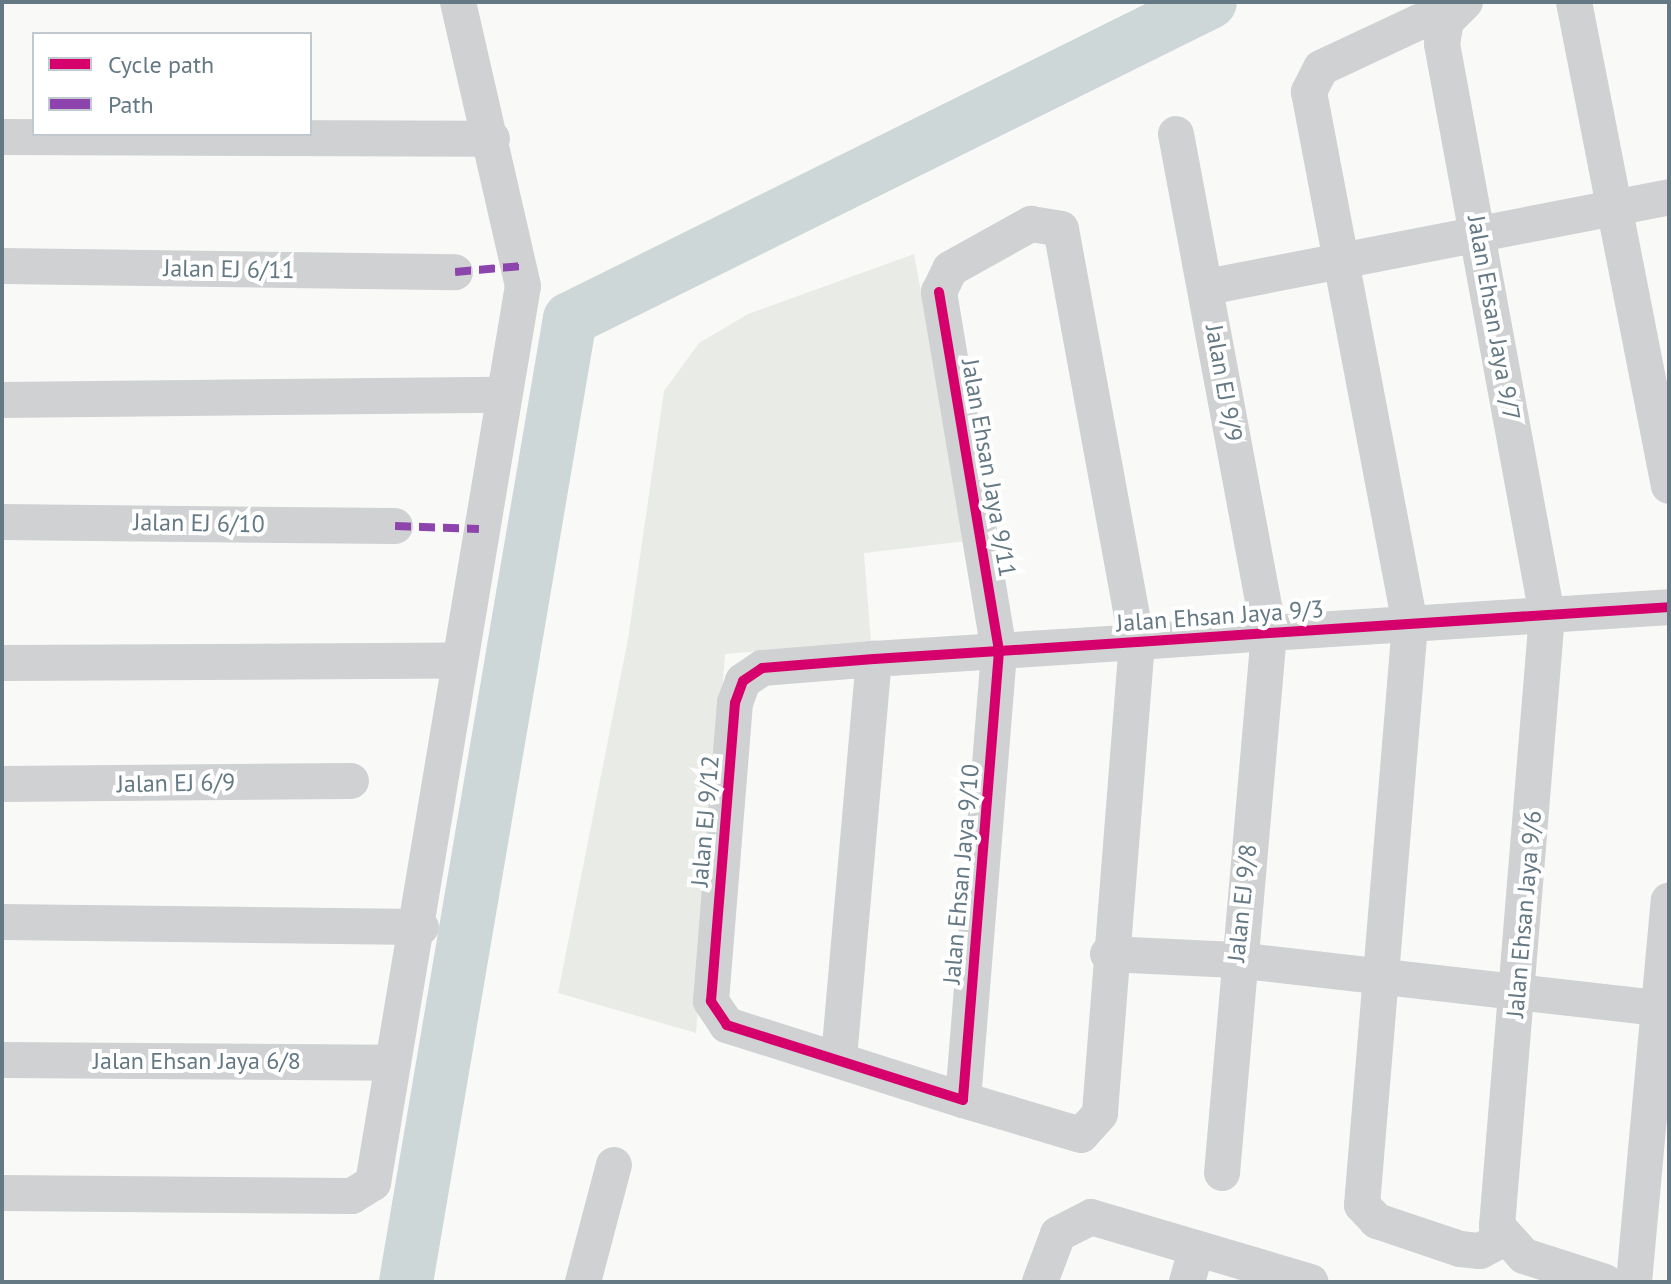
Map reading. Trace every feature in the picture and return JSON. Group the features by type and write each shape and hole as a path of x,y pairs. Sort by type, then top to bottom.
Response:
{"street":[{"path":"2,1193 361,1194 373,1183 393,1063 421,927 458,661 501,395 523,286 492,139 458,2"},
{"path":"1574,2 1620,206 1669,486"},
{"path":"1456,12 1413,25 1321,68 1310,83 1410,624 1362,1205 1377,1221 1460,1249 1480,1251 1500,1226 1524,1256 1605,1282"},
{"name":"Jalan Ehsan Jaya 9/7","path":"1456,12 1442,44 1480,236 1547,615"},
{"name":"Jalan EJ 9/9","path":"1176,134 1207,287 1269,633"},
{"path":"2,137 492,139"},
{"path":"1207,287 1344,263 1669,197"},
{"name":"Jalan Ehsan Jaya 9/11","path":"999,651 939,292 950,269 1021,228 1041,220 1061,229 1137,642"},
{"name":"Jalan EJ 6/11","path":"2,266 455,272"},
{"path":"2,400 501,395"},
{"name":"Jalan EJ 6/10","path":"2,522 395,526"},
{"name":"Jalan Ehsan Jaya 9/3","path":"774,666 1669,607"},
{"name":"Jalan Ehsan Jaya 9/6","path":"1500,1226 1547,615"},
{"name":"Jalan EJ 9/8","path":"1222,1173 1236,960 1269,633"},
{"path":"874,659 839,1058 963,1100 1081,1135 1090,1131 1100,1114 1108,954 1137,642"},
{"name":"Jalan Ehsan Jaya 9/10","path":"963,1100 999,651"},
{"path":"2,663 458,661"},
{"name":"Jalan EJ 9/12","path":"774,666 743,681 735,703 711,1001 727,1025 839,1058"},
{"name":"Jalan EJ 6/9","path":"2,784 351,781"},
{"path":"1634,1282 1665,1008 1669,901"},
{"path":"2,922 421,927"},
{"path":"1108,954 1236,960 1383,979 1665,1008"},
{"name":"Jalan Ehsan Jaya 6/8","path":"2,1060 393,1063"},
{"path":"583,1282 614,1165"},
{"path":"1043,1272 1058,1234 1091,1217 1192,1265 1311,1282"}],"shaded area":[{"path":"914,254 967,541 864,553 871,642 725,654 696,1033 558,993 628,639 664,391 699,343 748,314"}],"waterway":[{"path":"406,1282 570,319 1210,2"}],"marked path":[{"path":"455,272 522,266"},
{"path":"395,526 479,529"}],"cycle path":[{"path":"939,292 999,651 963,1100 727,1025 711,1001 735,703 743,681 762,668 874,659 999,651 1137,642 1669,607"}]}
